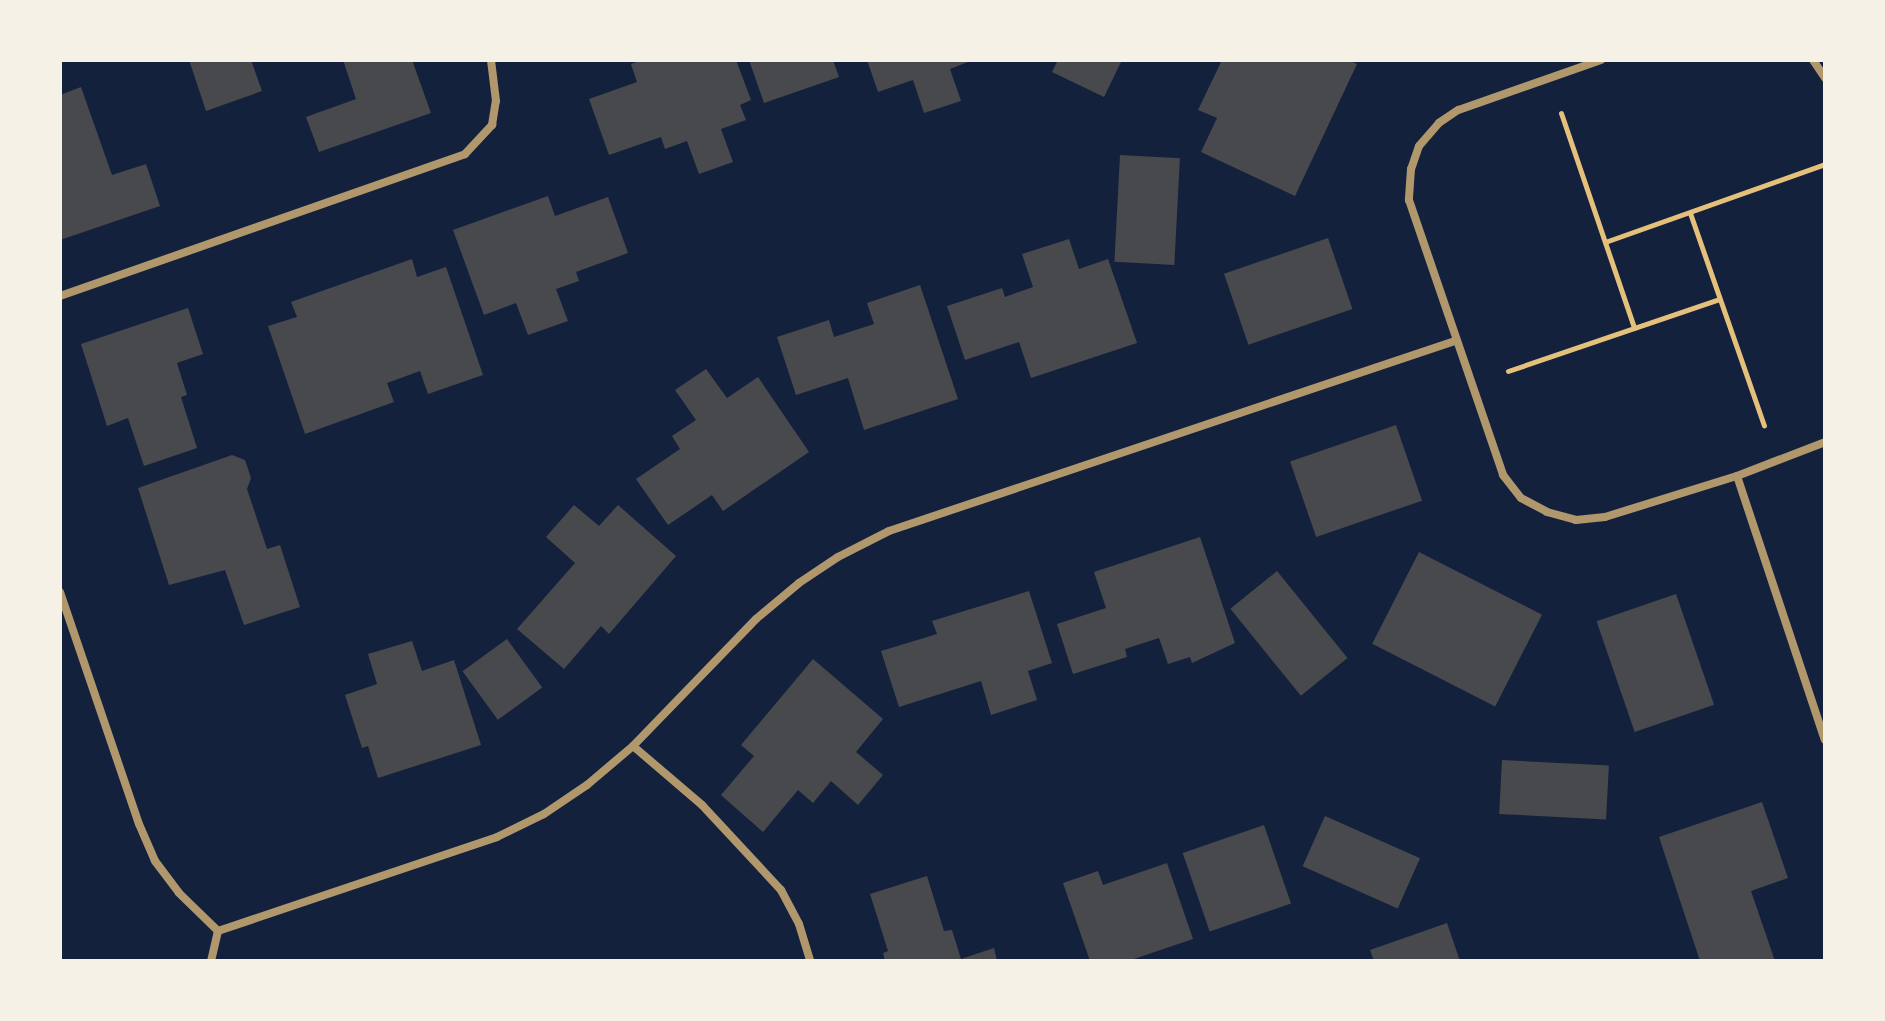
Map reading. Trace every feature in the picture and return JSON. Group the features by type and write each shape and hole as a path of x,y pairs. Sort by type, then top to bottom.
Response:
{"street":[{"path":"60,296 465,154 480,143 492,125 496,101 491,60"},
{"path":"1813,60 1825,78"},
{"path":"1596,61 1458,110 1439,123 1419,146 1411,169 1409,200 1503,475 1521,498 1547,512 1576,520 1605,517 1737,476 1825,442"},
{"path":"218,931 497,837 565,799 633,746 756,619 838,557 889,531 1455,341"},
{"path":"1737,476 1825,740"},
{"path":"60,592 139,824 155,861 179,893 218,931"},
{"path":"633,746 702,805 781,890 799,924 810,961"},
{"path":"211,961 218,931"}],"path":[{"path":"1549,78 1634,328"},
{"path":"1605,242 1825,164"},
{"path":"1690,213 1777,461"},
{"path":"1470,384 1719,299"}],"building":[{"path":"189,60 251,60 262,91 206,111"},
{"path":"343,60 412,60 431,113 319,152 306,117 356,99"},
{"path":"642,60 736,60 751,100 740,105 746,120 721,129 733,162 699,174 687,141 665,149 661,137 609,155 589,99 637,82 631,64"},
{"path":"749,60 833,60 839,77 764,103"},
{"path":"867,60 973,60 950,69 961,101 924,113 913,80 878,92"},
{"path":"1058,60 1122,60 1104,97 1052,72"},
{"path":"1222,60 1348,60 1357,64 1295,196 1201,152 1217,118 1198,110"},
{"path":"81,87 112,175 146,164 160,206 60,240 60,95"},
{"path":"1120,155 1180,158 1174,265 1114,262"},
{"path":"548,196 555,216 608,197 628,253 576,272 579,281 556,289 568,321 528,335 516,303 484,315 453,230"},
{"path":"1328,238 1352,309 1248,345 1224,274"},
{"path":"1069,239 1079,269 1108,259 1137,343 1031,378 1019,342 965,360 947,306 1002,288 1005,297 1033,287 1022,254"},
{"path":"412,259 417,277 446,267 483,375 428,394 420,371 387,383 394,402 305,434 268,326 297,317 291,302"},
{"path":"920,285 958,399 864,430 848,378 796,395 777,337 829,320 834,337 874,324 867,303"},
{"path":"188,308 203,354 177,363 187,395 181,397 197,448 144,466 128,418 107,426 81,344"},
{"path":"706,369 727,398 758,377 809,452 723,511 712,495 668,525 636,479 680,449 672,436 696,420 675,390"},
{"path":"1396,425 1422,501 1316,537 1290,461"},
{"path":"232,455 245,460 251,478 247,489 267,549 280,545 300,607 244,625 225,570 169,585 138,488"},
{"path":"574,505 599,526 618,505 676,556 609,634 601,626 564,669 517,629 575,563 546,537"},
{"path":"1200,537 1235,643 1192,663 1190,657 1168,664 1159,638 1125,649 1127,657 1073,674 1057,624 1106,608 1094,572"},
{"path":"1419,552 1542,615 1495,706 1372,644"},
{"path":"1277,571 1347,658 1301,696 1230,609"},
{"path":"1029,591 1052,663 1028,671 1037,700 991,715 981,681 899,707 881,651 937,634 932,621"},
{"path":"1676,594 1714,705 1635,732 1597,621"},
{"path":"507,639 542,688 498,720 463,671"},
{"path":"412,641 422,671 454,660 481,745 378,778 368,746 362,748 345,695 377,684 368,654"},
{"path":"813,659 883,719 856,752 883,775 858,805 831,781 813,803 798,790 763,832 721,795 754,756 741,745"},
{"path":"1502,760 1609,766 1606,820 1499,814"},
{"path":"1762,802 1788,878 1751,891 1775,961 1700,961 1659,837"},
{"path":"1325,816 1420,858 1398,909 1303,866"},
{"path":"1264,825 1291,903 1210,931 1183,853"},
{"path":"1167,863 1193,939 1128,961 1090,961 1063,883 1098,871 1103,885"},
{"path":"927,876 944,931 952,930 961,959 994,948 997,961 885,961 883,953 888,951 870,894"},
{"path":"1447,923 1460,961 1374,961 1370,950"}]}
